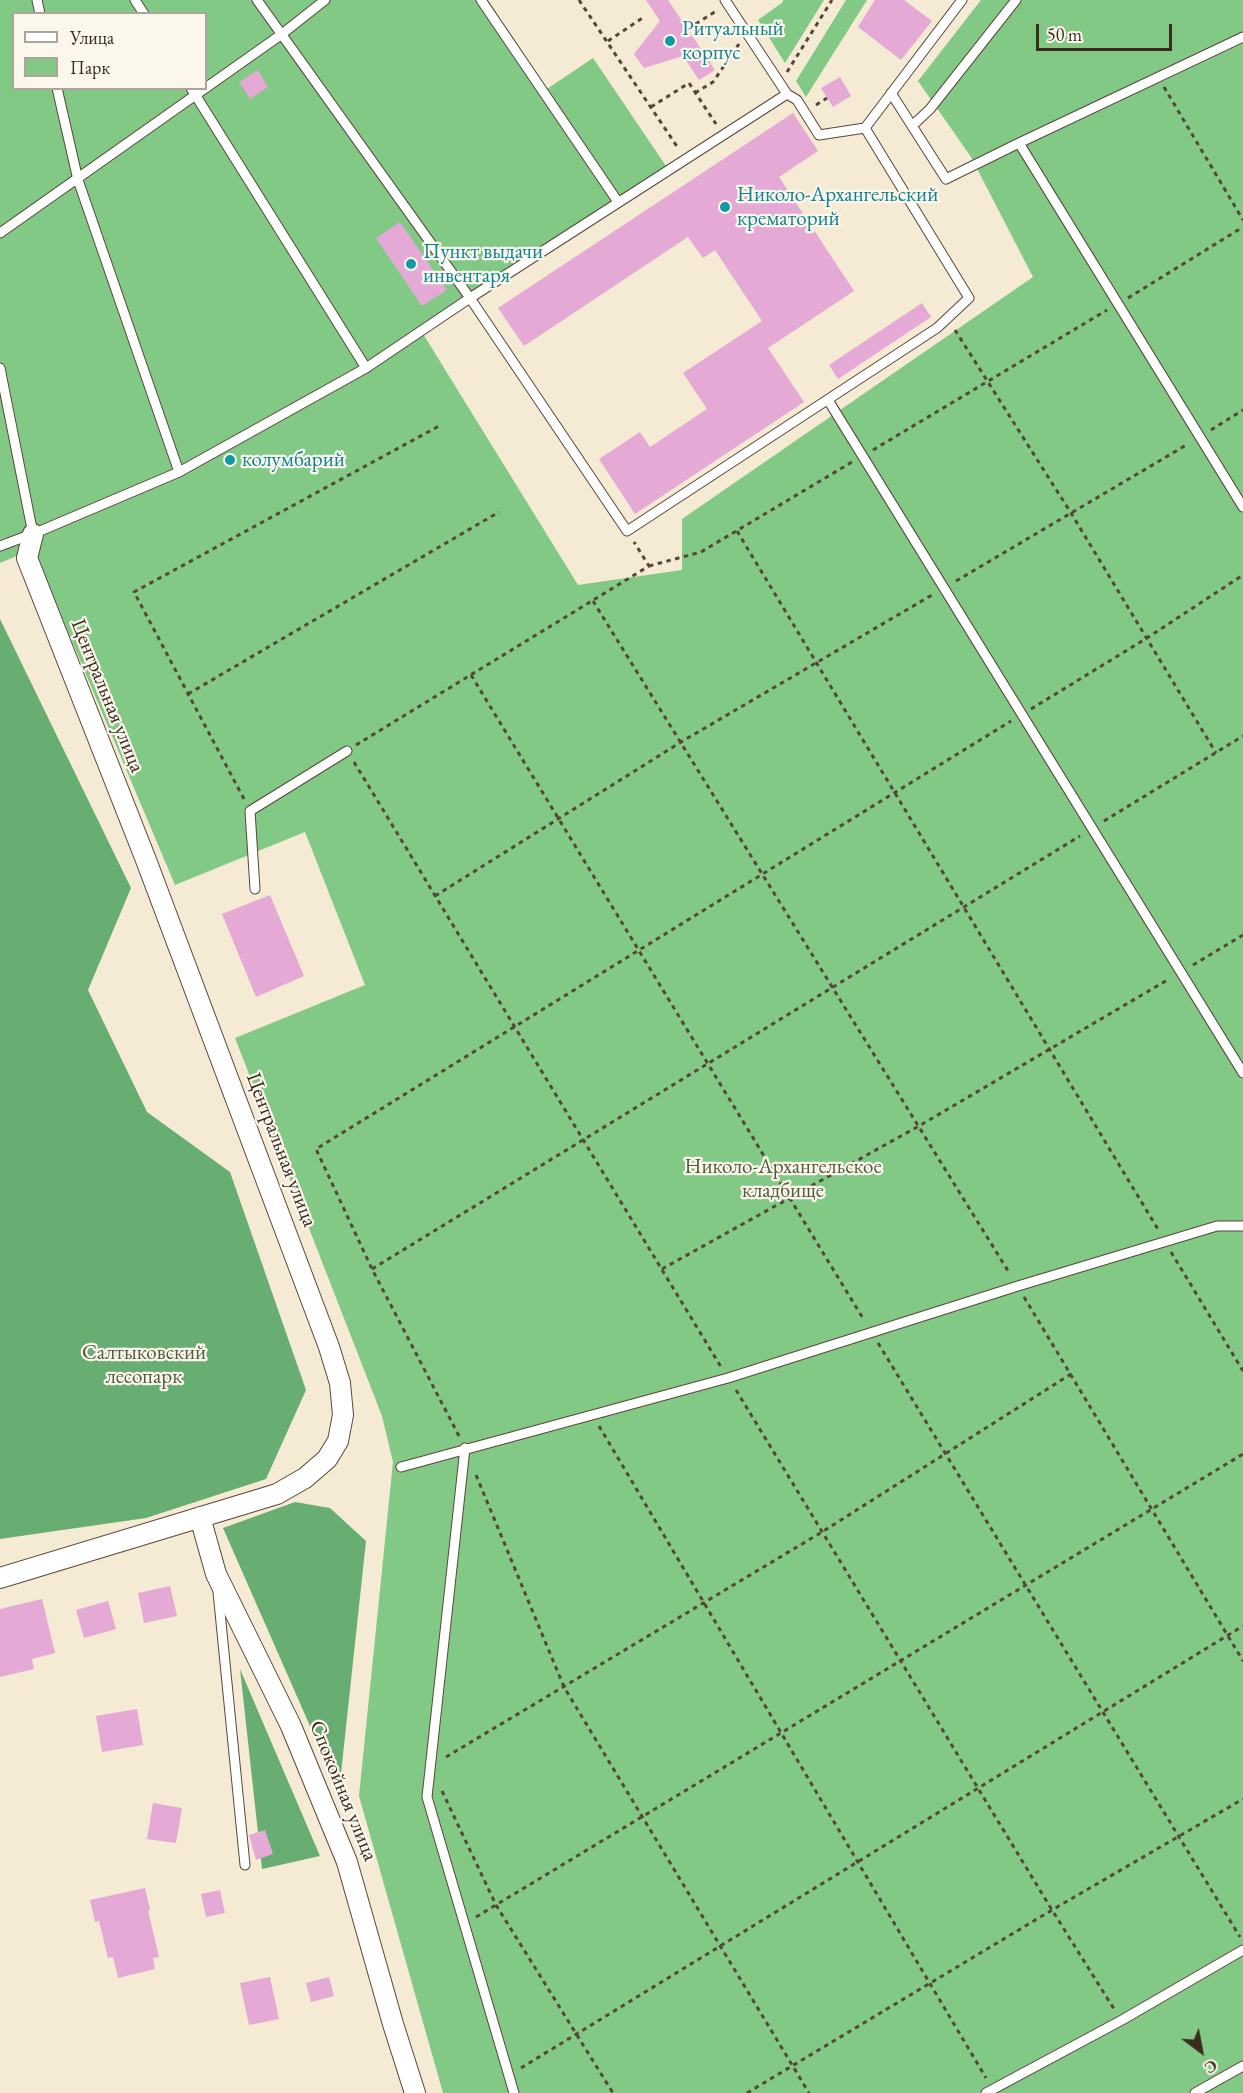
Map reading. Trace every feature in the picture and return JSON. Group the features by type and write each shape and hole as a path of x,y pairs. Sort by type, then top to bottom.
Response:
{"street":[{"name":"Центральная улица","path":"0,1578 277,1494 305,1478 327,1459 338,1441 343,1415 340,1383 329,1347 146,860 27,558 33,534"},
{"name":"Спокойная улица","path":"200,1517 216,1574 291,1726 347,1862 415,2093"}],"lane":[{"path":"257,0 470,298 627,531 937,328 969,298 865,128"},
{"path":"207,83 282,34 325,0"},
{"path":"481,0 618,202"},
{"path":"727,2 780,84 787,94 797,100 819,135 865,128 962,0"},
{"path":"912,126 930,109 1016,0"},
{"path":"891,93 946,179 1019,142 1243,37"},
{"path":"57,90 78,180 179,472"},
{"path":"0,233 78,180 193,92 366,368"},
{"path":"0,546 179,472 366,368 470,298 787,94"},
{"path":"1019,142 1243,507"},
{"path":"0,368 33,534"},
{"path":"828,400 1243,1073"},
{"path":"255,889 250,811 346,751"},
{"path":"401,1467 728,1378 1217,1226 1243,1226"},
{"path":"465,1448 427,1797 514,2093"},
{"path":"216,1574 245,1864"},
{"path":"990,2091 1122,2020 1243,1950"},
{"path":"1195,2093 1243,2066"}],"path":[{"path":"579,0 685,159"},
{"path":"780,84 832,0"},
{"path":"688,29 727,2"},
{"path":"607,42 644,18"},
{"path":"695,93 713,82 747,33"},
{"path":"1158,77 1243,220"},
{"path":"651,107 689,83 723,135"},
{"path":"819,103 827,98"},
{"path":"1122,2020 1052,1910 346,751 649,566 701,552 737,531 1243,227"},
{"path":"948,318 1071,513 1216,753"},
{"path":"435,896 681,742 1243,410"},
{"path":"250,811 134,592 439,426"},
{"path":"188,694 500,512"},
{"path":"627,531 649,566"},
{"path":"737,531 1243,1371"},
{"path":"809,2093 564,1687 465,1448 372,1269 316,1149 1147,638 1243,575"},
{"path":"593,600 1018,1286 1243,1661"},
{"path":"471,675 1243,1941"},
{"path":"372,1269 1243,736"},
{"path":"662,1269 919,1126 1243,935"},
{"path":"613,2093 496,1905 430,1766 822,1532 1071,1374"},
{"path":"592,1414 930,1983 990,2091"},
{"path":"464,1924 1243,1454"},
{"path":"509,2075 1243,1626"},
{"path":"747,2093 1052,1910 1243,1799"}],"green space":[{"name":"Николо-Архангельское кладбище","path":"0,0 488,0 547,89 593,58 666,166 420,329 578,585 682,570 682,519 1033,277 971,157 918,81 981,0 1243,0 1243,2093 443,2093 359,1796 393,1462 382,1416 235,1038 365,985 305,832 175,885 33,549 0,563"},
{"path":"783,0 824,0 785,63 758,20"},
{"path":"846,0 867,0 806,97 796,81"},
{"name":"Салтыковский лесопарк","path":"0,619 131,888 88,990 147,1112 230,1172 306,1390 266,1479 146,1518 0,1539"},
{"path":"295,1502 330,1508 366,1541 339,1792 223,1528"},
{"path":"240,1669 320,1856 262,1869"}],"building":[{"name":"Ритуальный корпус","path":"646,0 668,0 715,70 699,80 683,56 644,68 634,54 660,21"},
{"path":"875,0 904,0 932,21 901,60 858,27"},
{"path":"258,70 268,87 250,99 239,82"},
{"path":"840,77 851,96 833,107 821,88"},
{"name":"Николо-Архангельский крематорий","path":"793,113 818,151 779,177 854,291 768,348 804,402 635,514 599,459 640,432 650,447 707,409 683,373 762,321 715,250 703,258 688,237 524,346 498,308"},
{"name":"Пункт выдачи инвентаря","path":"400,222 447,290 422,306 376,238"},
{"path":"922,303 931,317 838,379 829,365"},
{"path":"270,895 304,976 256,997 222,914"},
{"path":"170,1586 177,1616 144,1623 138,1593"},
{"path":"42,1599 55,1653 32,1659 34,1669 0,1677 0,1609"},
{"path":"108,1601 116,1629 84,1638 76,1610"},
{"path":"137,1709 143,1745 102,1752 96,1716"},
{"path":"153,1803 182,1808 176,1843 147,1839"},
{"path":"265,1830 273,1854 256,1860 249,1835"},
{"path":"145,1888 159,1957 153,1958 155,1969 118,1978 113,1957 108,1958 99,1921 95,1922 90,1900"},
{"path":"220,1890 225,1913 206,1917 201,1894"},
{"path":"270,1977 279,2019 249,2025 240,1983"},
{"path":"329,1977 334,1996 311,2002 306,1983"}],"place":[{"name":"Ритуальный корпус","path":"670,41"},
{"name":"Николо-Архангельский крематорий","path":"725,207"},
{"name":"Пункт выдачи инвентаря","path":"411,264"},
{"name":"колумбарий","path":"230,460"}]}
